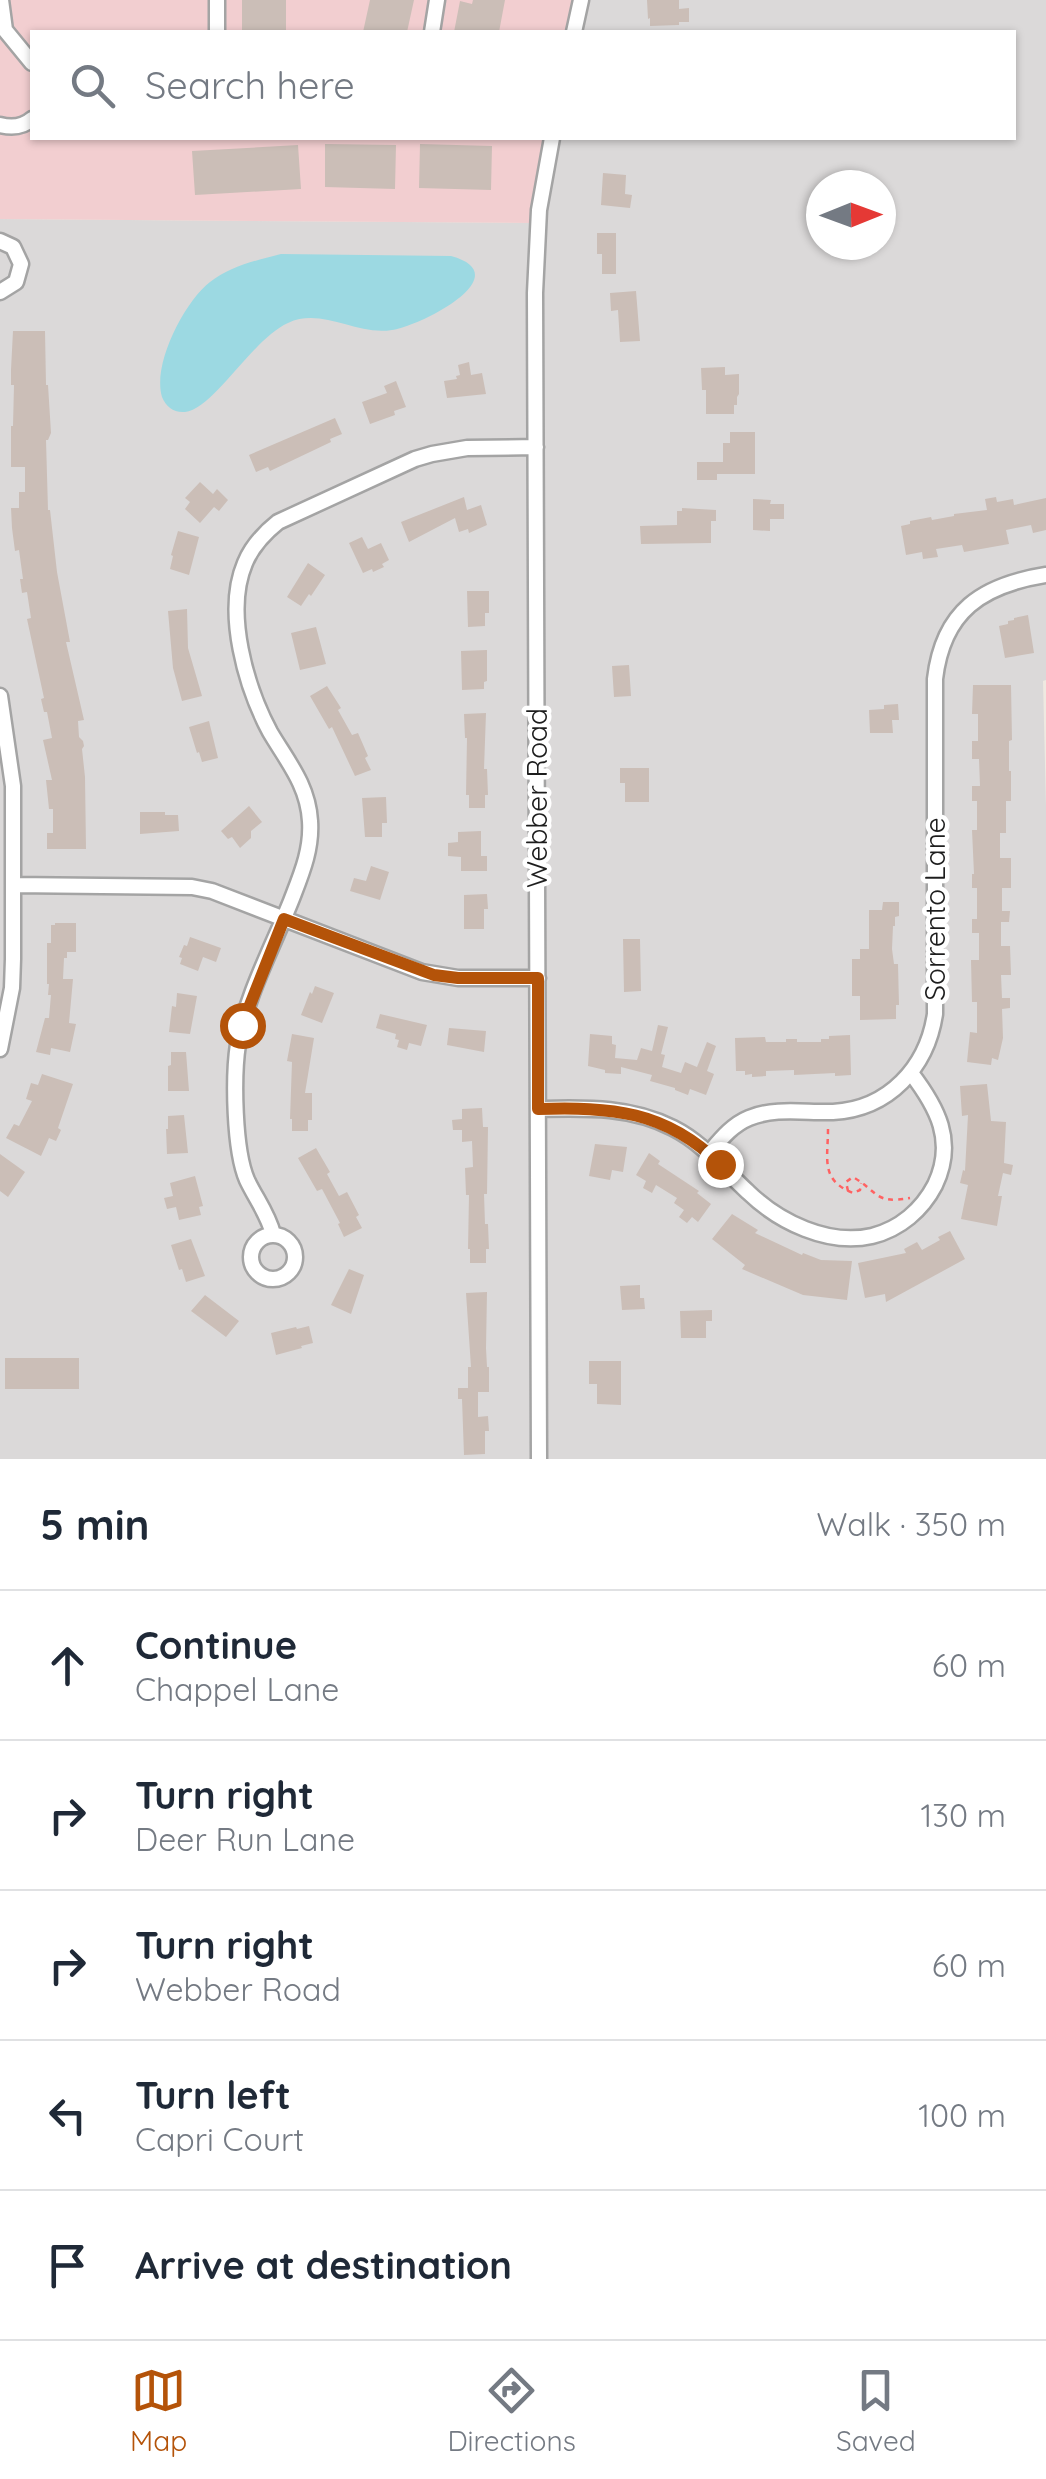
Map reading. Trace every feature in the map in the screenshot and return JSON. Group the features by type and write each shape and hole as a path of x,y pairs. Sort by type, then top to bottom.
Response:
{"street":[{"path":"1,0 2,34 30,61"},
{"path":"217,0 218,30"},
{"path":"432,30 437,0"},
{"path":"574,30 581,0"},
{"path":"0,125 12,127 30,120"},
{"name":"Webber Road","path":"539,1459 536,248 552,140"},
{"path":"0,240 13,247 21,264 16,282 0,292"},
{"path":"273,1234 268,1216 248,1181 237,1141 238,1048 246,1014 306,862 310,821 308,801 297,773 260,710 244,666 238,582 250,552 265,533 292,514 415,459 467,448 536,447"},
{"name":"Sorrento Lane","path":"709,1153 731,1128 751,1117 766,1113 833,1112 858,1108 882,1098 911,1073 925,1051 936,1014 935,679 940,653 950,629 976,600 998,586 1046,574"},
{"path":"0,696 13,786 12,988 0,1048"},
{"path":"13,885 192,887 212,891 434,975 538,978"},
{"path":"538,1109 594,1108 634,1113 672,1127 709,1153 765,1206 802,1228 856,1238 888,1231 907,1219 924,1202 940,1174 943,1130 930,1098 911,1073"}],"path":[{"path":"828,1129 828,1170 836,1184 858,1192 861,1182"},
{"path":"848,1191 846,1182 856,1178 884,1200 914,1197 924,1202"}],"shaded area":[{"path":"0,0 575,0 569,30 30,30 30,140 549,140 533,223 0,219"},
{"path":"587,0 1046,0 1046,1459 545,1459 542,312 548,195 558,140 1016,140 1016,30 580,30"},
{"path":"0,219 533,223 529,299 532,1459 0,1459"}],"water":[{"path":"281,254 451,256 469,264 475,275 470,287 442,310 392,330 365,329 314,318 288,323 261,343 196,408 185,412 171,409 162,397 162,368 173,334 191,303 210,282 227,272"}],"building":[{"path":"242,0 286,0 286,30 242,30"},
{"path":"370,0 414,0 407,30 363,30"},
{"path":"473,0 505,0 499,30 454,30 460,1 472,4"},
{"path":"647,0 679,0 679,9 689,8 689,22 650,26"},
{"path":"325,144 396,145 395,189 325,187"},
{"path":"420,144 492,146 491,190 419,188"},
{"path":"298,145 301,189 195,195 192,151"},
{"path":"603,173 626,175 625,194 632,195 630,208 601,205"},
{"path":"597,233 616,233 616,274 602,274"},
{"path":"636,291 640,341 620,342 618,310 611,311 610,293"},
{"path":"13,331 45,331 51,433 46,440 48,510 70,642 66,642 84,720 78,721 84,746 86,849 47,849 47,833 53,833 53,809 49,809 46,780 52,780 43,740 52,738 41,699 44,698 27,619 31,618 27,592 22,593 19,550 15,551 12,528 11,508 19,508 19,492 25,492 25,467 11,467"},
{"path":"469,362 471,375 482,373 486,394 447,398 444,381 457,379 458,365"},
{"path":"725,367 725,375 739,374 734,414 706,414 701,368"},
{"path":"396,381 406,407 370,424 362,402 387,393 384,386"},
{"path":"335,418 342,434 330,439 331,442 270,471 268,467 256,472 249,455"},
{"path":"730,432 755,432 755,474 717,474 717,480 697,480 697,462 723,462 723,443 730,443"},
{"path":"200,482 213,494 217,489 228,500 219,511 214,507 200,523 185,509 190,502 185,498"},
{"path":"464,497 467,510 481,505 487,525 469,533 468,529 459,532 455,518 409,542 401,522"},
{"path":"996,497 997,502 1013,499 1014,505 1046,498 1046,530 1033,533 1031,525 1006,530 1009,544 964,552 962,545 936,549 938,557 923,559 922,552 906,555 901,526 931,517 932,520 987,510 985,499"},
{"path":"753,499 784,504 784,519 770,519 770,531 753,530"},
{"path":"716,510 716,521 711,521 711,543 641,544 640,526 677,525 677,511"},
{"path":"178,531 199,537 189,575 170,569"},
{"path":"362,537 368,549 381,543 389,560 382,564 384,567 363,573 349,543"},
{"path":"308,563 325,575 301,606 287,597"},
{"path":"467,591 489,591 485,626 468,627"},
{"path":"187,609 188,648 202,696 182,701 173,668 168,611"},
{"path":"1028,615 1034,653 1005,658 999,626"},
{"path":"316,627 326,664 300,670 291,633"},
{"path":"487,650 484,689 462,690 461,651"},
{"path":"629,665 631,696 614,697 612,666"},
{"path":"973,685 1011,685 1011,801 1006,801 1006,833 1000,833 1000,858 1011,858 1011,888 1002,888 1002,911 1010,911 1009,922 1001,922 1001,946 1010,946 1011,975 1001,975 1002,998 1010,998 1010,1008 1002,1009 1003,1038 998,1060 992,1058 991,1065 967,1062 970,1032 977,1033 971,960 979,960 979,933 972,933 972,919 977,919 977,888 972,888 972,830 977,830 977,801 972,801 972,786 980,786 979,759 972,759 972,741 978,741 978,714 972,714"},
{"path":"327,686 352,735 358,733 371,770 355,776 332,727 329,729 310,696"},
{"path":"898,704 899,720 892,720 893,733 870,733 869,710"},
{"path":"486,713 484,769 488,795 485,808 469,808 464,714"},
{"path":"209,721 218,758 202,762 189,727"},
{"path":"620,768 649,768 649,802 625,802"},
{"path":"386,797 387,823 382,823 382,837 365,837 362,798"},
{"path":"249,806 262,822 240,848 221,831"},
{"path":"140,812 178,815 179,831 140,834"},
{"path":"481,831 481,856 487,856 487,871 461,871 461,857 448,856 448,843 458,842 458,832"},
{"path":"371,866 389,872 380,900 350,891 354,878 366,881"},
{"path":"487,894 484,929 464,929 464,895"},
{"path":"883,902 899,902 892,949 894,964 898,964 899,1005 896,1019 860,1020 860,996 852,996 852,959 860,959 860,949 869,949 869,910 882,910"},
{"path":"76,923 76,952 67,952 64,958 63,979 73,979 69,1023 76,1024 70,1052 51,1048 50,1055 36,1052 45,1018 49,1018 47,943 51,943 51,925"},
{"path":"190,937 221,948 216,962 203,957 198,971 180,964 179,957"},
{"path":"623,939 640,939 641,991 624,992"},
{"path":"315,986 334,993 322,1023 301,1015"},
{"path":"177,993 197,996 190,1034 169,1032"},
{"path":"380,1014 427,1025 421,1046 409,1043 407,1050 397,1047 396,1034 376,1028"},
{"path":"658,1025 668,1027 662,1067 681,1073 685,1062 697,1067 707,1042 716,1046 707,1071 714,1074 706,1095 690,1089 688,1095 650,1081 652,1075 621,1067 621,1074 588,1066 590,1034 612,1036 615,1058 637,1060 641,1048 652,1051"},
{"path":"449,1028 486,1031 484,1052 447,1045"},
{"path":"292,1034 314,1038 305,1093 312,1093 308,1131 292,1131 290,1119 292,1062 287,1061"},
{"path":"850,1035 851,1075 794,1075 794,1070 766,1071 766,1076 752,1077 745,1075 745,1071 736,1071 735,1038 821,1042 829,1036"},
{"path":"171,1052 186,1052 189,1091 168,1091"},
{"path":"42,1074 73,1084 58,1128 61,1130 56,1141 49,1138 41,1156 6,1138 14,1124 19,1126 32,1101 26,1099 31,1083 38,1085"},
{"path":"987,1084 991,1121 1006,1122 1004,1163 1013,1165 1011,1175 1003,1173 997,1226 961,1219 968,1185 960,1183 965,1171 968,1115 962,1116 960,1086"},
{"path":"482,1108 483,1127 488,1127 484,1194 489,1249 486,1263 470,1263 465,1168 473,1167 472,1141 462,1142 462,1130 453,1130 452,1120 462,1119 462,1109"},
{"path":"184,1115 188,1153 167,1154 168,1116"},
{"path":"595,1144 627,1147 623,1172 612,1170 610,1180 589,1176"},
{"path":"316,1148 339,1196 347,1192 359,1215 356,1217 362,1228 344,1237 322,1189 317,1191 298,1158"},
{"path":"649,1153 711,1204 698,1222 692,1217 687,1223 679,1217 684,1210 674,1203 677,1198 656,1185 652,1193 643,1188 646,1181 636,1175"},
{"path":"0,1154 25,1172 8,1197 0,1191"},
{"path":"195,1176 203,1206 199,1207 201,1215 179,1220 176,1207 167,1209 164,1198 173,1196 170,1183"},
{"path":"732,1214 758,1230 755,1233 802,1255 852,1261 847,1300 803,1295 742,1269 745,1265 712,1239"},
{"path":"950,1231 965,1259 886,1302 885,1294 865,1298 858,1263 906,1253 904,1249 917,1242 922,1250"},
{"path":"191,1239 205,1276 186,1282 171,1245"},
{"path":"349,1269 364,1275 351,1314 331,1305"},
{"path":"640,1285 645,1309 622,1310 620,1286"},
{"path":"487,1292 489,1392 478,1392 478,1417 488,1416 489,1431 485,1431 485,1454 464,1455 462,1399 458,1399 458,1388 468,1388 471,1367 466,1293"},
{"path":"205,1295 239,1321 226,1337 191,1311"},
{"path":"712,1310 712,1321 706,1321 706,1338 681,1338 680,1311"},
{"path":"309,1326 313,1343 276,1355 271,1333"},
{"path":"5,1358 79,1358 79,1389 5,1389"},
{"path":"589,1361 621,1361 621,1405 597,1404 597,1384 589,1384"}],"route":[{"path":"242,1025 284,919 434,975 538,978 538,1109 594,1108 634,1113 689,1137 720,1164"}]}
